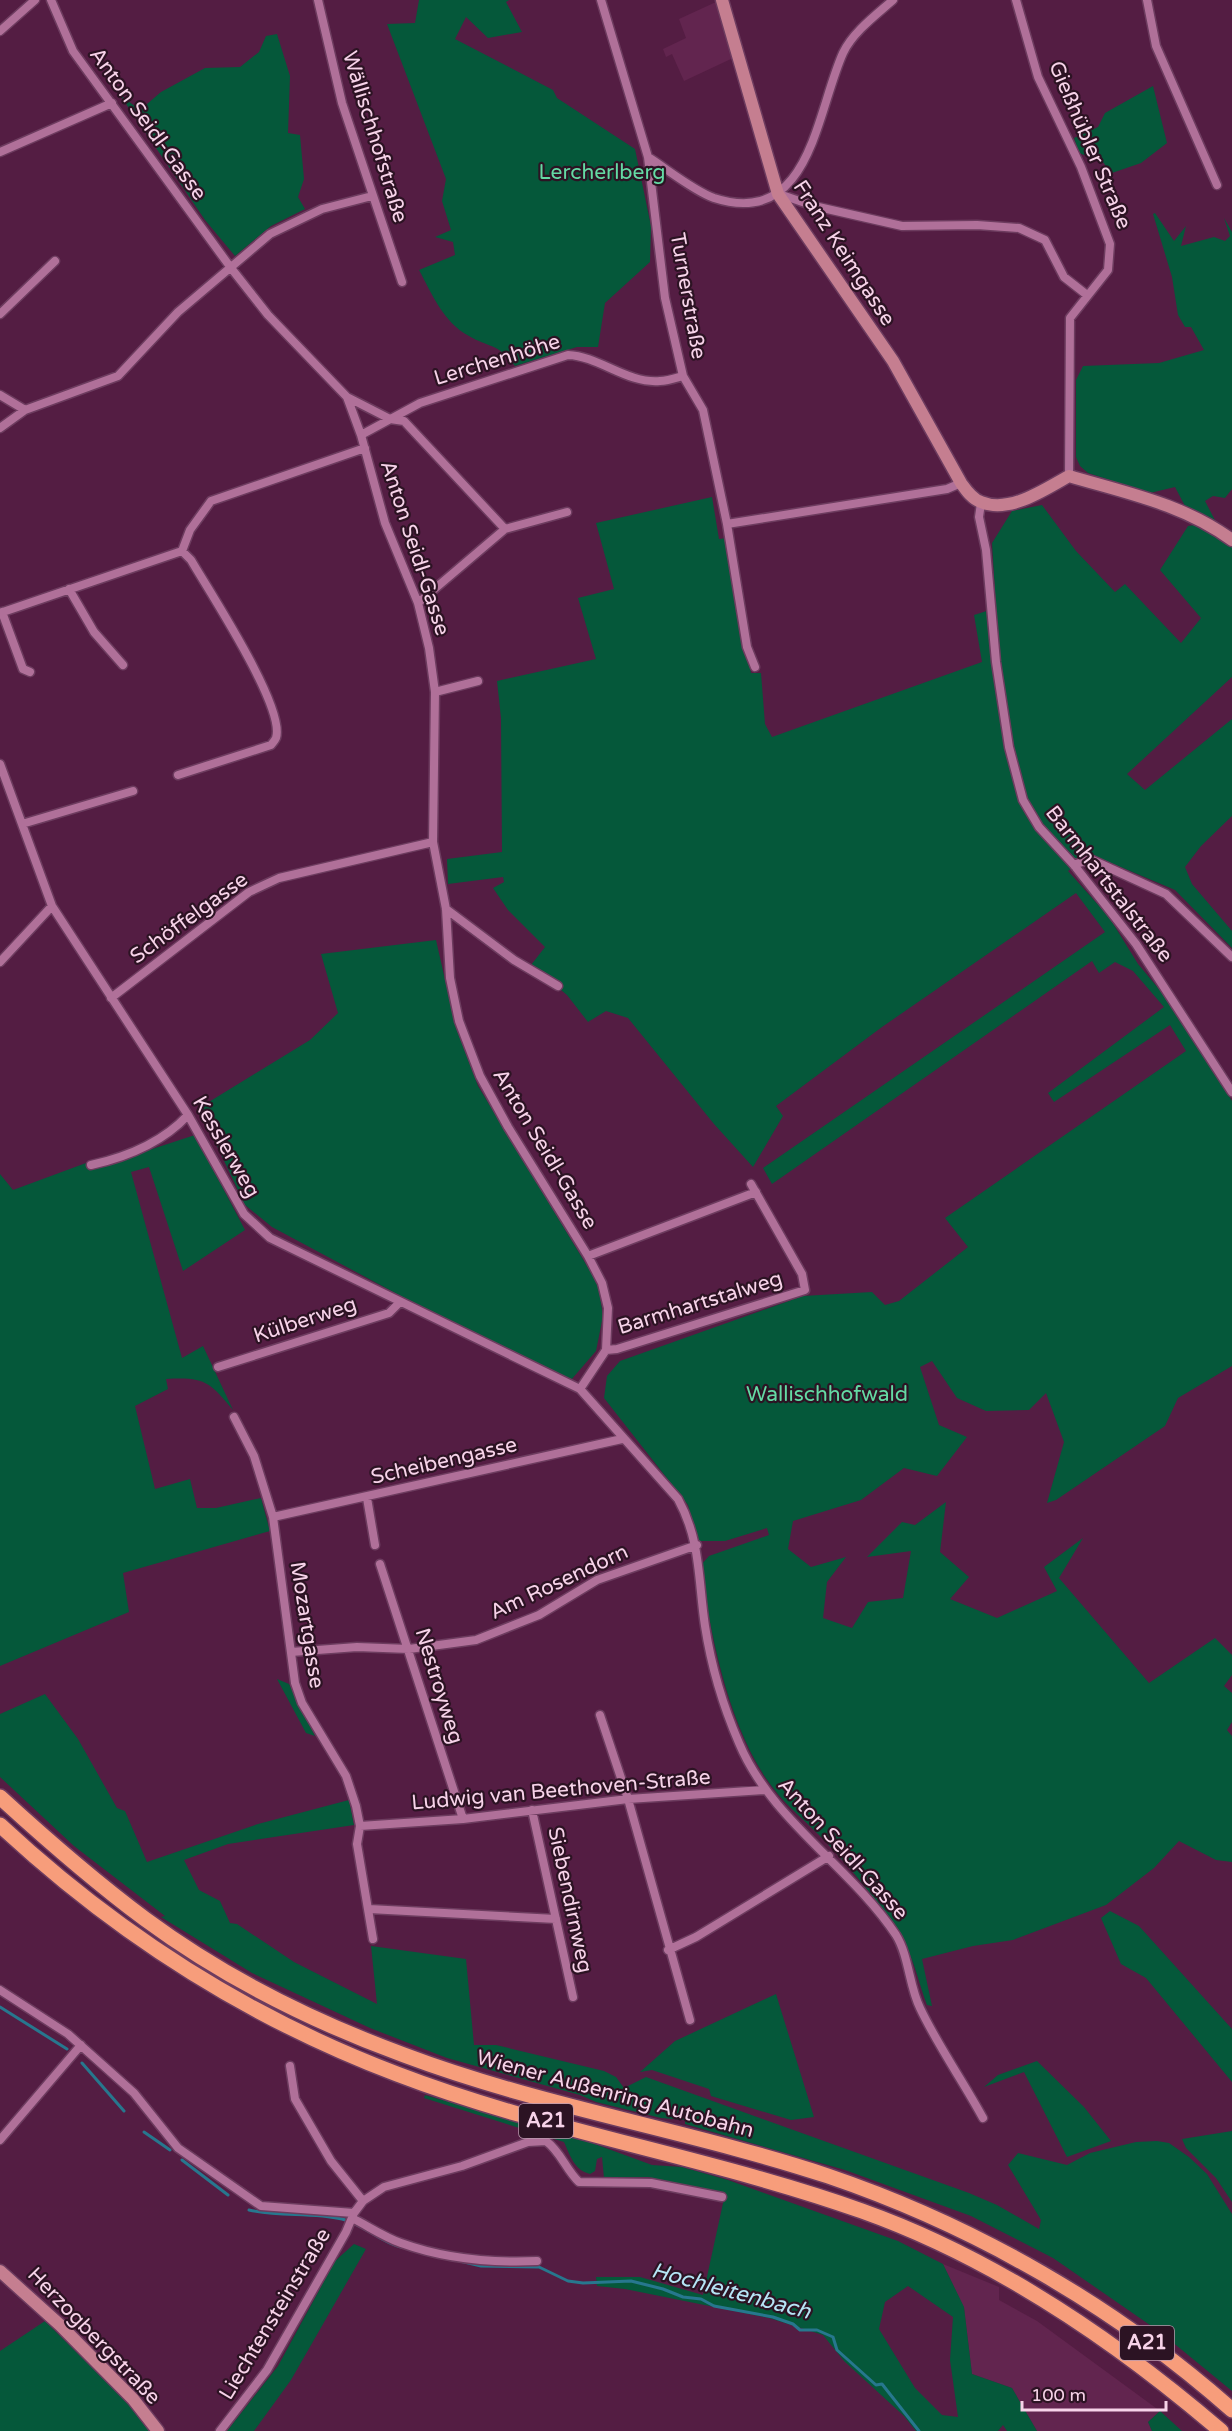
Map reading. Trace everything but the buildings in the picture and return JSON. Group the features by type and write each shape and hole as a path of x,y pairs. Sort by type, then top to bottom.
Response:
{"highway":[{"name":"Wiener Außenring Autobahn","path":"0,1797 67,1858 148,1921 227,1971 315,2017 404,2055 493,2084 777,2161 875,2193 963,2232 1075,2292 1135,2334 1232,2408"},
{"name":"Wiener Außenring Autobahn","path":"0,1825 51,1873 138,1938 217,1989 306,2036 398,2075 487,2104 771,2181 866,2213 956,2252 1041,2298 1124,2355 1221,2431"}],"main road":[{"name":"Franz Keimgasse","path":"722,0 778,194 893,362 961,483 981,503"},
{"path":"981,503 1005,504 1028,498 1069,476 1178,508 1203,520 1232,540"},
{"name":"Herzogbergstraße","path":"0,2271 60,2325 133,2399 158,2431"}],"street":[{"path":"0,31 35,0"},
{"name":"Anton Seidl-Gasse","path":"51,0 73,51 231,268 268,315 347,397 361,435 385,523 418,603 429,648 435,692 433,842 446,909 450,978 459,1022 480,1076 602,1283 608,1308 606,1350"},
{"name":"Wällischhofstraße","path":"318,0 342,103 402,282"},
{"name":"Turnerstraße","path":"601,0 648,157 665,298 683,376 703,410 727,524 747,647 755,667"},
{"path":"648,157 713,197 749,204 778,194 803,167 844,51 869,20 893,0"},
{"name":"Gießhübler Straße","path":"1018,0 1038,77 1081,167 1110,244 1108,270 1070,318 1069,476"},
{"path":"1147,0 1156,46 1217,185"},
{"path":"0,152 112,103"},
{"path":"778,194 814,206 902,226 977,225 1019,228 1045,240 1064,277 1087,295"},
{"path":"0,428 25,410 118,376 178,312 270,234 322,209 372,196"},
{"path":"0,314 55,261"},
{"name":"Lerchenhöhe","path":"361,435 420,403 568,355 582,355 628,375 658,382 683,376"},
{"path":"0,395 25,410"},
{"path":"347,397 390,419 404,421 505,529"},
{"path":"182,551 190,530 211,501 364,448"},
{"path":"727,524 947,489 961,483"},
{"name":"Barmhartstalstraße","path":"981,503 979,518 986,550 996,662 1009,747 1023,800 1039,827 1074,865 1136,944 1232,1092"},
{"path":"418,603 505,529 567,512"},
{"path":"30,672 23,669 1,613 182,551"},
{"path":"178,775 271,745 276,738 261,680 191,560 182,551"},
{"path":"69,589 94,633 123,665"},
{"path":"435,692 478,681"},
{"name":"Kesslerweg","path":"0,764 52,906 188,1115 244,1214 270,1238 580,1389"},
{"path":"22,824 133,791"},
{"name":"Schöffelgasse","path":"111,998 249,892 279,878 433,842"},
{"path":"1074,865 1090,860 1166,894 1232,957"},
{"path":"0,962 52,906"},
{"path":"446,909 514,960 558,986"},
{"path":"91,1165 116,1159 172,1132 188,1115"},
{"name":"Barmhartstalweg","path":"588,1256 753,1188 802,1274 805,1290 617,1349 606,1350"},
{"name":"Külberweg","path":"218,1367 389,1313 400,1302"},
{"path":"580,1389 606,1350"},
{"name":"Anton Seidl-Gasse","path":"580,1389 622,1439 678,1498 688,1518 697,1545 705,1625 719,1686 739,1745 765,1790 829,1856 898,1938 919,2006 983,2118"},
{"name":"Mozartgasse","path":"234,1417 254,1456 273,1517 295,1683 302,1703 346,1776 360,1826 357,1844 373,1939"},
{"name":"Scheibengasse","path":"273,1517 622,1439"},
{"path":"366,1498 375,1545"},
{"name":"Am Rosendorn","path":"291,1652 357,1647 409,1649 476,1640 539,1615 597,1580 697,1545"},
{"name":"Nestroyweg","path":"380,1564 463,1819"},
{"path":"600,1715 628,1799 668,1950 690,2020"},
{"name":"Ludwig van Beethoven-Straße","path":"360,1826 463,1819 628,1799 765,1790"},
{"name":"Siebendirnweg","path":"532,1810 573,1997"},
{"path":"668,1950 696,1937 829,1856"},
{"path":"369,1909 556,1919"},
{"path":"0,1990 81,2045 134,2093 178,2148 261,2206 351,2220 401,2243 460,2258 488,2263 537,2261"},
{"path":"0,2140 81,2045"},
{"path":"290,2066 295,2099 331,2161 363,2201 384,2187 462,2166 528,2142 546,2141 564,2160 569,2173 579,2182 651,2183 722,2197"},
{"name":"Liechtensteinstraße","path":"220,2431 267,2370 363,2201"}],"shaded area":[{"path":"716,2 733,58 684,81 672,54 666,57 663,49 686,38 679,19"},
{"path":"943,2264 999,2287 999,2300 1037,2321 1160,2411 1148,2422 1152,2431 1037,2431 1012,2388 972,2374 964,2308"}],"green space":[{"name":"Lercherlberg","path":"419,0 509,0 506,2 522,32 488,38 466,17 455,39 553,90 557,98 635,149 651,226 650,262 605,303 598,347 577,347 515,366 498,349 469,336 452,323 439,307 419,270 455,255 453,242 435,237 451,230 442,201 446,179 387,24 415,23"},
{"path":"277,34 290,76 288,133 300,135 304,179 298,197 305,209 271,226 235,256 205,220 120,95 140,110 161,92 205,68 240,67 259,52 266,36"},
{"path":"1153,86 1167,143 1141,163 1109,174 1104,163 1079,153 1074,138 1098,127 1105,113"},
{"path":"1155,213 1174,241 1186,226 1181,246 1214,237 1225,241 1230,236 1224,218 1232,232 1232,489 1225,498 1213,496 1205,501 1218,526 1185,506 1175,487 1150,493 1088,473 1080,466 1076,457 1076,380 1083,366 1159,363 1204,350 1191,327 1185,327 1178,315 1172,277 1153,214"},
{"name":"Wallischhofwald","path":"712,497 719,539 727,538 751,673 761,673 765,724 772,737 982,662 974,615 996,608 992,543 1012,511 1042,505 1076,551 1115,592 1125,584 1181,643 1201,618 1160,570 1188,526 1195,525 1232,546 1232,677 1127,774 1145,790 1232,719 1232,816 1201,846 1185,867 1192,884 1232,931 1232,948 1175,890 1090,854 1068,871 1109,917 1138,964 1169,1001 1232,1101 1232,1366 1178,1398 1165,1426 1056,1500 1047,1503 1064,1442 1046,1393 1029,1410 986,1411 957,1398 932,1361 920,1367 939,1425 967,1437 937,1476 904,1468 861,1500 793,1521 788,1549 811,1567 846,1557 827,1582 823,1618 852,1628 868,1602 903,1598 911,1551 867,1557 902,1522 915,1525 946,1502 940,1552 969,1577 950,1599 997,1618 1057,1591 1044,1567 1083,1538 1059,1578 1149,1683 1215,1638 1232,1655 1232,1675 1224,1686 1232,1693 1232,1722 1227,1730 1232,1736 1232,1862 1216,1860 1179,1841 1154,1868 1106,1905 1013,1940 973,1946 922,1959 932,2006 927,2005 910,1955 895,1927 845,1863 773,1788 744,1739 733,1711 716,1651 701,1565 709,1556 769,1535 767,1528 725,1541 698,1541 688,1505 604,1398 607,1376 620,1361 803,1296 872,1292 885,1305 899,1301 968,1247 945,1218 1186,1051 1170,1025 1054,1102 1048,1093 1164,1007 1133,971 1115,962 1099,973 1092,961 772,1184 763,1168 1105,932 1076,893 882,1027 776,1106 783,1116 753,1167 714,1124 628,1018 606,1011 588,1022 567,995 531,965 545,947 508,910 493,888 504,882 503,877 448,884 447,859 502,852 501,718 497,681 596,659 578,598 614,589 596,523"},
{"path":"436,940 456,1028 478,1086 598,1284 603,1316 596,1351 571,1380 399,1295 272,1227 245,1205 199,1108 310,1040 338,1013 321,954"},
{"path":"195,1135 245,1230 183,1271 149,1167 131,1172 182,1358 203,1346 233,1410 211,1387 198,1380 189,1379 166,1379 168,1389 135,1406 155,1489 190,1479 197,1508 216,1508 261,1498 270,1531 123,1573 129,1612 0,1666 0,1174 13,1190 86,1163 91,1169"},
{"path":"277,1679 289,1684 315,1736 306,1733"},
{"path":"45,1694 78,1739 117,1808 125,1811 147,1862 258,1824 349,1800 354,1825 228,1844 184,1860 199,1890 220,1901 230,1923 237,1924 294,1962 377,2004 371,1946 466,1959 474,2045 496,2045 604,2071 616,2077 624,2088 646,2077 969,2193 997,2205 1039,2229 1041,2220 1008,2165 1018,2153 1067,2165 1090,2153 1136,2142 1169,2143 1207,2174 1232,2214 1232,2391 1160,2332 1053,2258 971,2216 845,2170 685,2124 685,2120 661,2118 596,2102 580,2095 447,2058 370,2028 252,1973 161,1917 165,1916 74,1846 0,1777 0,1714"},
{"path":"1110,1911 1139,1926 1232,2029 1232,2082 1146,1978 1121,1964 1101,1918"},
{"path":"776,1994 814,2117 791,2120 711,2096 709,2089 652,2070 640,2072 675,2041"},
{"path":"1037,2061 1084,2107 1111,2141 1067,2157 1024,2072 984,2087 998,2075"},
{"path":"425,2095 592,2143 652,2165 682,2167 728,2180 898,2241 943,2264 964,2307 972,2374 1012,2388 1037,2431 1007,2431 1003,2425 998,2431 916,2431 904,2416 844,2361 823,2335 769,2318 625,2289 597,2286 596,2277 640,2277 703,2295 725,2194 648,2177 604,2178 602,2157 597,2159 595,2171 590,2174 576,2166 564,2142 424,2098","holes":["908,2286 953,2317 950,2360 958,2417 942,2415 915,2388 879,2329 885,2302"]},
{"path":"1232,2131 1232,2202 1216,2178 1186,2148 1182,2139"},
{"path":"354,2244 366,2249 291,2380 254,2431 227,2431 278,2366 335,2261"},
{"path":"45,2321 129,2404 149,2431 0,2431 0,2351"},
{"path":"1160,2411 1182,2431 1152,2431 1148,2422"}],"waterway":[{"name":"Hochleitenbach","path":"0,2007 67,2049"},
{"name":"Hochleitenbach","path":"82,2063 124,2111"},
{"name":"Hochleitenbach","path":"144,2132 170,2150"},
{"name":"Hochleitenbach","path":"182,2160 228,2195"},
{"name":"Hochleitenbach","path":"249,2210 342,2219 401,2247"},
{"name":"Hochleitenbach","path":"460,2261 481,2266 539,2267 568,2281 583,2283 631,2281 683,2297 701,2299 714,2306 773,2317 793,2324 800,2330 817,2330 833,2337 837,2350 876,2385 882,2384 919,2431"}]}
